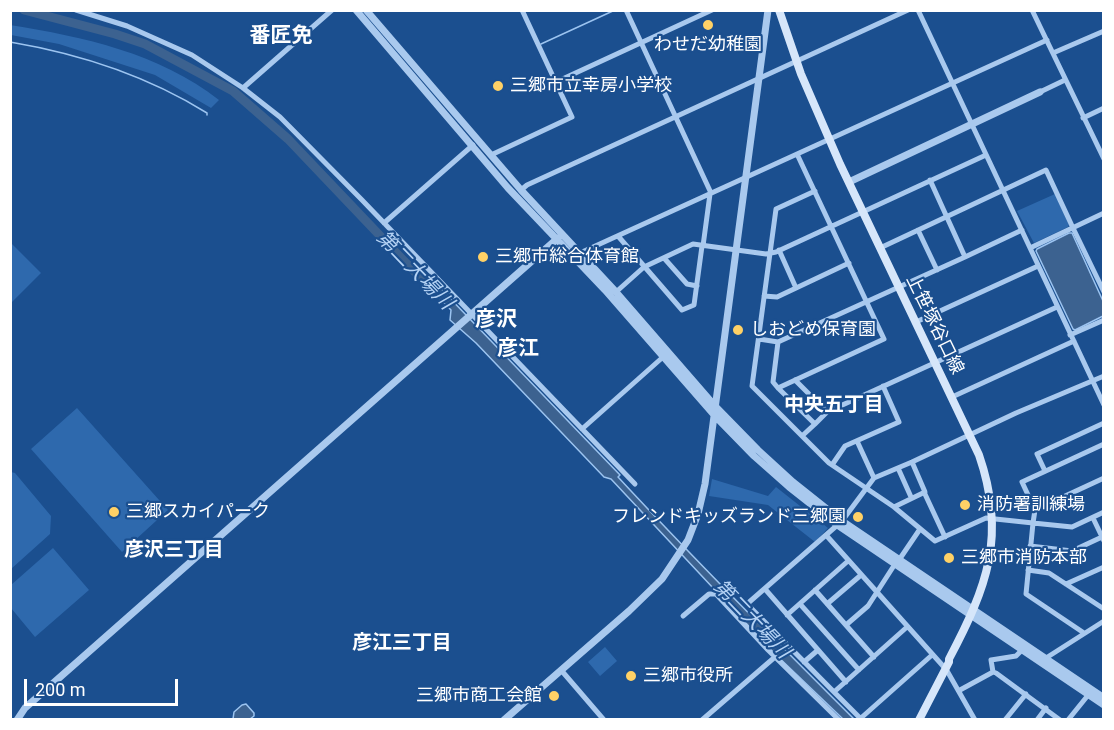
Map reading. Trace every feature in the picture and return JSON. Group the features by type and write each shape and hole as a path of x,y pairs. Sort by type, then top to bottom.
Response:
{"main road":[{"name":"上笹塚谷口線","path":"779,10 797,62 849,182 952,397 986,478 992,518 992,546 988,570 973,613 921,718"}],"street":[{"path":"75,10 128,26 171,44 243,87 301,136 470,316 635,484"},
{"path":"243,87 332,10"},
{"path":"356,10 473,144 508,188 559,237 580,253 715,406 786,476 839,522"},
{"path":"366,10 663,357 715,416 768,469 897,562 1104,698"},
{"path":"491,155 572,117 522,10"},
{"path":"618,236 682,310 694,305 710,194 626,10"},
{"path":"555,82 712,10"},
{"path":"504,720 642,599 674,563 688,540 703,496 768,10"},
{"path":"521,190 527,185 908,10"},
{"path":"918,10 1104,405"},
{"path":"1032,10 1104,159"},
{"path":"1053,53 1104,31"},
{"path":"580,253 1047,40"},
{"path":"849,182 1065,80"},
{"path":"1083,117 1104,108"},
{"path":"384,223 473,144"},
{"path":"778,388 884,339 797,154"},
{"path":"616,292 644,267 693,244 770,254 986,155"},
{"path":"880,248 1047,170 1104,292"},
{"path":"930,180 965,257"},
{"path":"815,191 776,209 752,387 832,465 894,507 935,542 986,518 1071,527 1104,513"},
{"path":"1030,248 1104,213"},
{"path":"918,230 937,270"},
{"path":"759,339 778,342 1022,230"},
{"path":"17,720 25,708 559,237"},
{"path":"779,250 796,288"},
{"path":"663,258 687,284 697,286"},
{"path":"764,296 777,297 849,263"},
{"path":"916,322 1038,266"},
{"path":"802,436 827,412 1058,307"},
{"path":"1070,335 1103,321"},
{"path":"952,397 1074,341"},
{"path":"778,342 773,382 814,424"},
{"path":"582,429 663,357"},
{"path":"932,655 861,719 747,604 826,535 874,478 1104,376"},
{"path":"795,380 827,412"},
{"path":"832,465 845,446 899,422 883,386"},
{"path":"1045,471 1037,453 1104,423"},
{"path":"857,441 874,478"},
{"path":"1084,633 1026,594 1035,510 1022,482 1104,444"},
{"path":"912,462 945,537"},
{"path":"898,468 912,498"},
{"path":"1035,510 1104,478"},
{"path":"894,507 924,492"},
{"path":"1030,546 1072,551 1103,539 1092,518"},
{"path":"846,625 868,606 920,529"},
{"path":"826,535 945,667 975,720"},
{"path":"787,615 848,561"},
{"path":"1066,584 1104,567"},
{"path":"1028,570 1048,573 1104,609"},
{"path":"827,604 861,575"},
{"path":"765,589 846,681"},
{"path":"815,590 874,657"},
{"path":"683,616 709,594 716,594 774,657 838,719"},
{"path":"800,604 859,670"},
{"path":"973,613 1022,650 1104,705"},
{"path":"1046,658 1104,621"},
{"path":"834,692 907,627"},
{"path":"804,662 818,650"},
{"path":"993,672 992,660 1016,656 1022,650"},
{"path":"702,720 774,657"},
{"path":"561,670 604,720"},
{"path":"960,690 993,672"},
{"path":"993,672 1060,720"},
{"path":"1005,720 1026,694"},
{"path":"1068,720 1089,694"},
{"path":"1037,720 1046,708"}],"shaded area":[{"path":"10,25 65,35 120,49 171,70 219,100 211,108 155,75 59,44 11,35"},
{"path":"1055,194 1069,225 1034,243 1017,211"},
{"path":"11,243 41,273 11,303"},
{"path":"77,408 168,510 122,552 31,449"},
{"path":"11,472 15,473 51,516 50,534 11,569"},
{"path":"712,479 768,496 776,487 828,528 815,542 768,505 709,496"},
{"path":"53,548 89,590 35,637 11,608 11,585"},
{"path":"605,647 617,661 600,676 588,662"}],"water":[{"path":"1072,233 1103,301 1103,316 1075,330 1036,251"},
{"path":"435,288 442,290 620,475 618,477 676,538 854,719 843,719 773,652 611,479 604,477 476,343 450,320 451,310 441,303 442,301 433,292"},
{"path":"246,704 254,716 250,719 233,719 234,712"}],"waterway":[{"name":"第二大場川","path":"24,10 145,44 233,91 288,139 406,263 442,296"},
{"path":"541,44 615,10"},
{"path":"10,42 62,53 137,77 184,100 207,115"}],"place":[{"name":"わせだ幼稚園","path":"708,25"},
{"name":"三郷市立幸房小学校","path":"498,86"},
{"name":"三郷市総合体育館","path":"483,257"},
{"name":"しおどめ保育園","path":"738,330"},
{"name":"消防署訓練場","path":"965,505"},
{"name":"三郷スカイパーク","path":"114,512"},
{"name":"フレンドキッズランド三郷園","path":"858,517"},
{"name":"三郷市消防本部","path":"949,558"},
{"name":"三郷市役所","path":"631,676"},
{"name":"三郷市商工会館","path":"554,696"}],"district":[{"name":"番匠免","path":"281,37"},
{"name":"彦沢","path":"496,321"},
{"name":"彦江","path":"518,350"},
{"name":"中央五丁目","path":"834,406"},
{"name":"彦沢三丁目","path":"174,551"},
{"name":"彦江三丁目","path":"402,644"}]}
